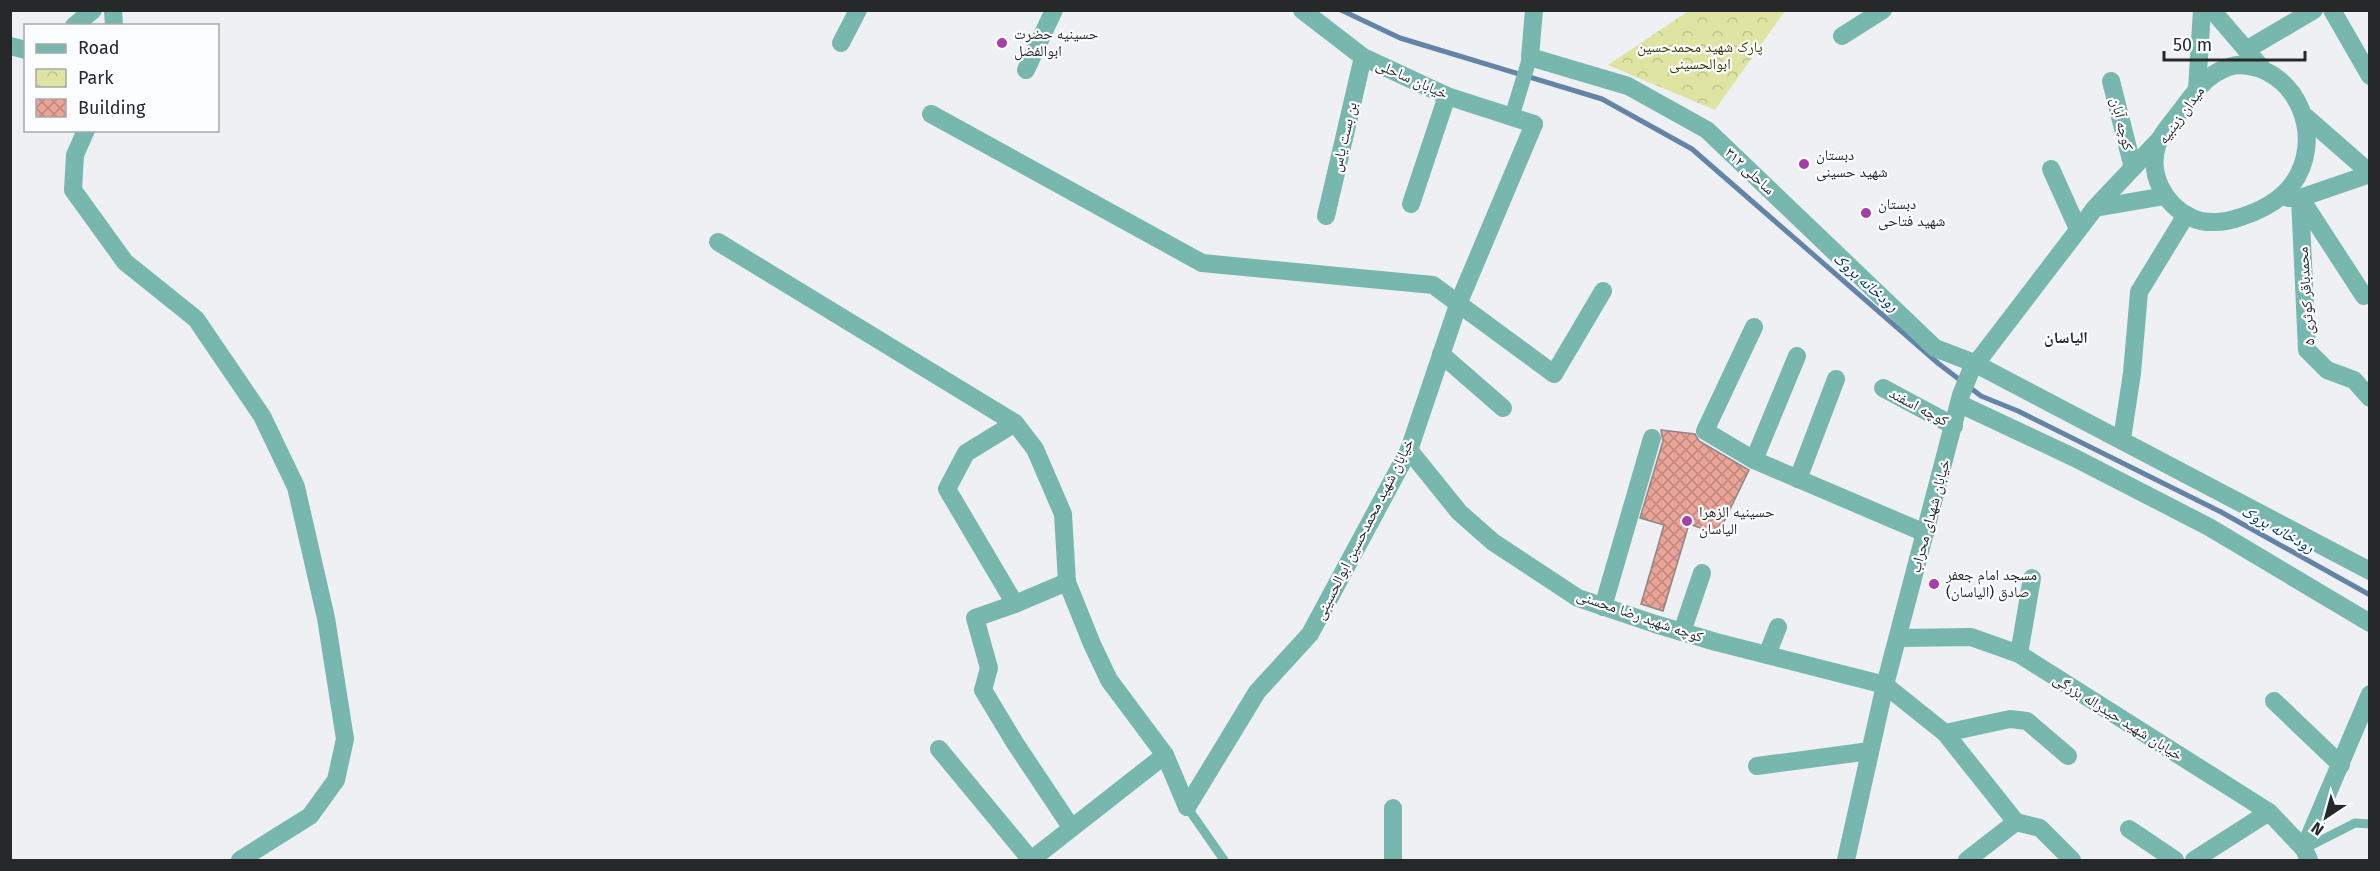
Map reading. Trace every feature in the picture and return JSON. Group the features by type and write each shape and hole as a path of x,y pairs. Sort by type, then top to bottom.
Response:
{"street":[{"path":"76,24 93,10"},
{"path":"841,43 858,10"},
{"path":"1026,70 1054,10"},
{"name":"خیابان ساحلی","path":"1302,10 1363,57 1447,96 1534,124"},
{"path":"1512,116 1530,57 1534,10"},
{"path":"1842,36 1882,10"},
{"path":"2197,90 2202,10"},
{"path":"2212,10 2261,67 2284,84 2306,117 2370,174 2300,198 2280,198"},
{"path":"2247,50 2314,10"},
{"path":"2332,10 2370,76"},
{"name":"بن بست یاس","path":"1326,216 1363,57"},
{"name":"ساحلی ۳۱۲","path":"1530,57 1628,86 1707,130 1935,348 2122,439 2370,571"},
{"name":"میدان زینبیه","path":"2186,215 2174,207 2158,183 2155,154 2159,140 2197,90 2218,70 2229,66 2249,64 2261,67"},
{"name":"کوچه آبان","path":"2111,81 2133,168"},
{"path":"1411,204 1447,96"},
{"path":"931,114 1202,263 1433,285 1554,374 1603,291"},
{"path":"2122,439 2132,373 2139,292 2186,215 2198,221 2231,220 2249,214 2280,198 2292,185 2302,165 2306,117"},
{"name":"خیابان شهید محمدحسین ابوالحسینی","path":"1187,807 1257,692 1310,634 1409,450 1459,302 1534,124"},
{"path":"85,132 75,155 74,190 125,262 196,318 262,416 296,487 326,618 345,739 336,780 310,816 240,861"},
{"name":"خیابان شهدای محراب","path":"1846,861 1885,686 1960,399 1973,366 2095,208 2159,140"},
{"path":"2051,169 2078,230"},
{"path":"2095,208 2165,196"},
{"path":"2300,198 2364,296"},
{"name":"محمدباقر کوثری ۵","path":"2300,198 2307,350 2327,370 2354,380 2370,398"},
{"path":"718,242 1015,423 1035,449 1063,514 1067,582 1092,644 1109,680 1165,755 1187,807"},
{"path":"1754,327 1705,430 1754,460 1925,533"},
{"path":"1441,354 1503,408"},
{"path":"1754,460 1797,356"},
{"path":"1798,479 1836,379"},
{"name":"کوچه اسفند","path":"1883,388 1954,426"},
{"path":"1960,399 2209,527 2370,623"},
{"path":"1015,423 966,453 947,489 1015,603"},
{"path":"1604,607 1652,438"},
{"name":"کوچه شهید رضا محسنی","path":"1409,450 1460,512 1493,542 1578,598 1682,632 1885,686"},
{"path":"1682,632 1702,573"},
{"path":"2019,654 2032,578"},
{"path":"1067,582 975,618 989,669 983,690 1071,827"},
{"path":"1767,655 1778,627"},
{"name":"خیابان شهید حیدراله بزرگی","path":"1898,638 1971,637 2019,654 2269,812 2306,855"},
{"path":"1885,686 1946,732 2016,822 2040,828 2072,861"},
{"path":"2306,855 2370,694"},
{"path":"2274,701 2341,765"},
{"path":"1946,732 2010,719 2027,721 2068,756"},
{"path":"939,749 1031,861 1071,827 1165,755"},
{"path":"1757,766 1870,751"},
{"path":"1393,808 1393,861"},
{"path":"2194,861 2269,812"},
{"path":"1967,861 2016,822"},
{"path":"2129,829 2175,861"}],"lane":[{"path":"1187,807 1224,861"},
{"path":"2306,855 2355,822 2370,824"}],"green space":[{"name":"پارک شهید محمدحسین ابوالحسینی","path":"1690,10 1785,11 1715,110 1608,65"}],"building":[{"name":"حسینیه الزهرا الیاسان","path":"1661,430 1695,434 1699,441 1749,470 1718,534 1689,524 1663,611 1641,604 1664,525 1640,518 1663,441"}],"waterway":[{"name":"رودخانه بروک","path":"1341,10 1400,38 1602,99 1692,149 1939,364 1981,396 2018,411 2221,512 2370,595"}],"place":[{"name":"حسینیه حضرت ابوالفضل","path":"1002,43"},
{"name":"دبستان شهید حسینی","path":"1804,164"},
{"name":"دبستان شهید فتاحی","path":"1866,213"},
{"name":"حسینیه الزهرا الیاسان","path":"1687,521"},
{"name":"مسجد امام جعفر صادق (الیاسان)","path":"1934,584"}],"district":[{"name":"الیاسان","path":"2066,337"}]}
